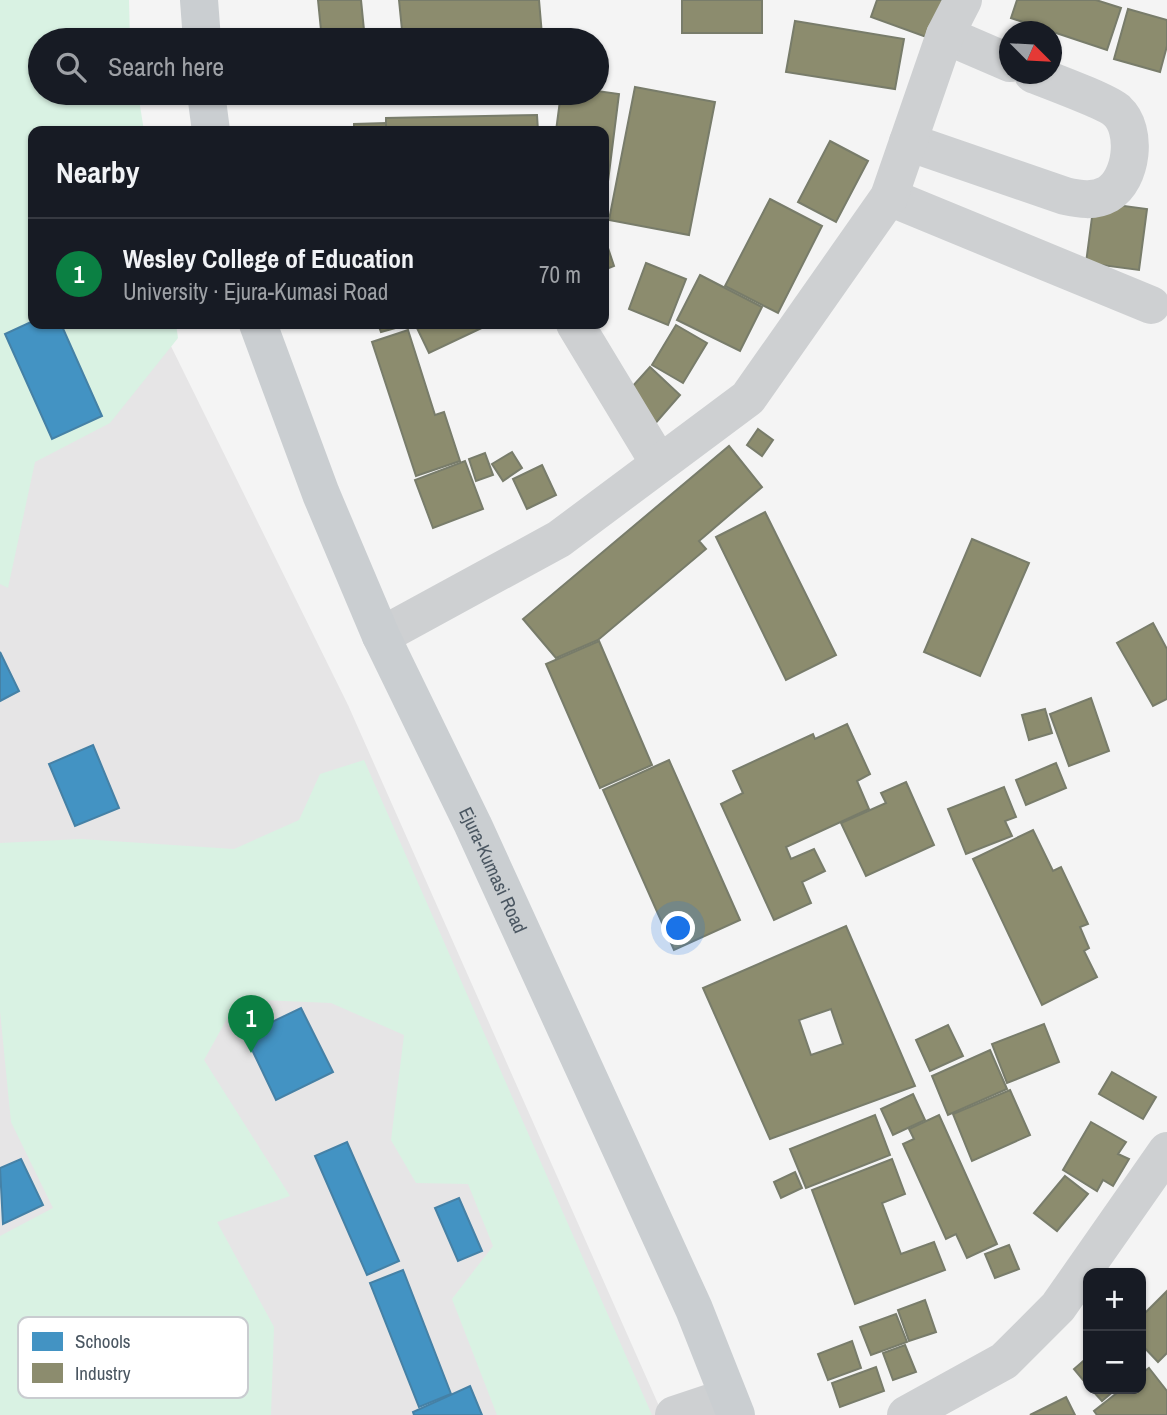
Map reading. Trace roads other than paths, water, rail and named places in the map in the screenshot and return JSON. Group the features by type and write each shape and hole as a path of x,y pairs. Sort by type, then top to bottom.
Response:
{"main road":[{"path":"199,0 201,28"},
{"path":"208,105 210,126"},
{"name":"Ejura-Kumasi Road","path":"260,329 321,495 381,636 474,825 694,1309 732,1406"}],"lane":[{"path":"381,636 559,540 748,398 889,197 945,35 963,0"},
{"path":"945,35 999,58"},
{"path":"908,142 1065,196 1085,200 1107,194 1118,184 1127,163 1130,146 1127,128 1117,110 1056,84"},
{"path":"889,197 1151,305"},
{"path":"578,329 659,463"},
{"path":"906,1415 1004,1361 1058,1307 1167,1151"},
{"path":"674,1415 732,1406"}],"place":[{"name":"Wesley College of Education","path":"251,1053"}]}
